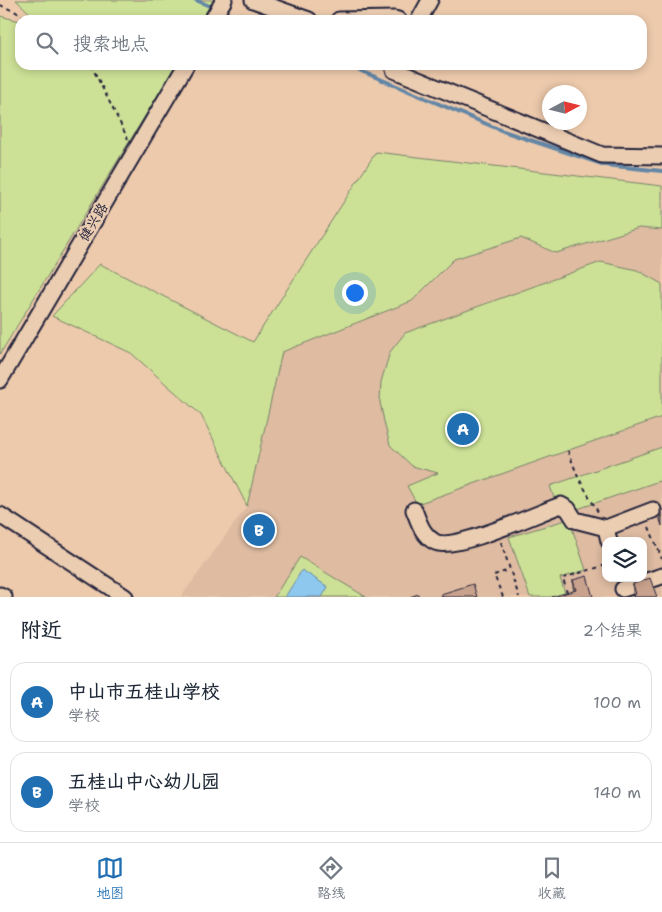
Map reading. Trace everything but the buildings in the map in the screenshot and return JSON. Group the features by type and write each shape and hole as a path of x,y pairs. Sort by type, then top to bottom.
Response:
{"street":[{"path":"253,0 295,15"},
{"path":"422,15 430,0"},
{"name":"健兴路","path":"0,380 183,70"},
{"path":"394,70 602,155 662,156"},
{"path":"414,510 423,531 436,542 453,543 473,538 561,505 568,509 575,520 608,534 649,511"},
{"path":"0,515 125,597"},
{"path":"622,588 662,576"},
{"path":"0,595 4,597"}],"path":[{"path":"0,5 20,15"},
{"path":"93,70 134,153"},
{"path":"568,451 578,477 608,534"},
{"path":"649,511 662,559"},
{"path":"500,538 519,597"},
{"path":"561,595 567,594 563,578 602,566"},
{"path":"503,597 494,575 510,570"}],"shaded area":[{"path":"639,228 662,230 662,597 181,597 247,506 282,352 412,301 454,259 521,238 556,253"}],"green space":[{"path":"16,0 215,1 207,15 32,15"},
{"path":"0,16 15,20 15,70 173,70 0,354"},
{"path":"376,152 662,186 662,230 639,228 556,253 521,238 454,259 412,301 282,352 247,506 201,415 131,353 52,316 100,264 253,342"},
{"path":"601,262 637,270 662,284 662,417 417,504 407,486 438,473 412,466 390,445 380,402 381,382 390,352 405,333"},
{"path":"662,447 662,480 560,515 550,486"},
{"path":"569,519 586,570 560,578 565,593 552,597 530,597 509,537"},
{"path":"300,557 366,597 274,597"}],"water":[{"path":"302,570 328,587 322,597 285,597"}],"waterway":[{"path":"196,0 214,8"},
{"path":"222,12 229,15"},
{"path":"359,70 503,131 605,165 662,171"}],"place":[{"name":"中山市五桂山学校","path":"463,429"},
{"name":"五桂山中心幼儿园","path":"259,530"}]}
